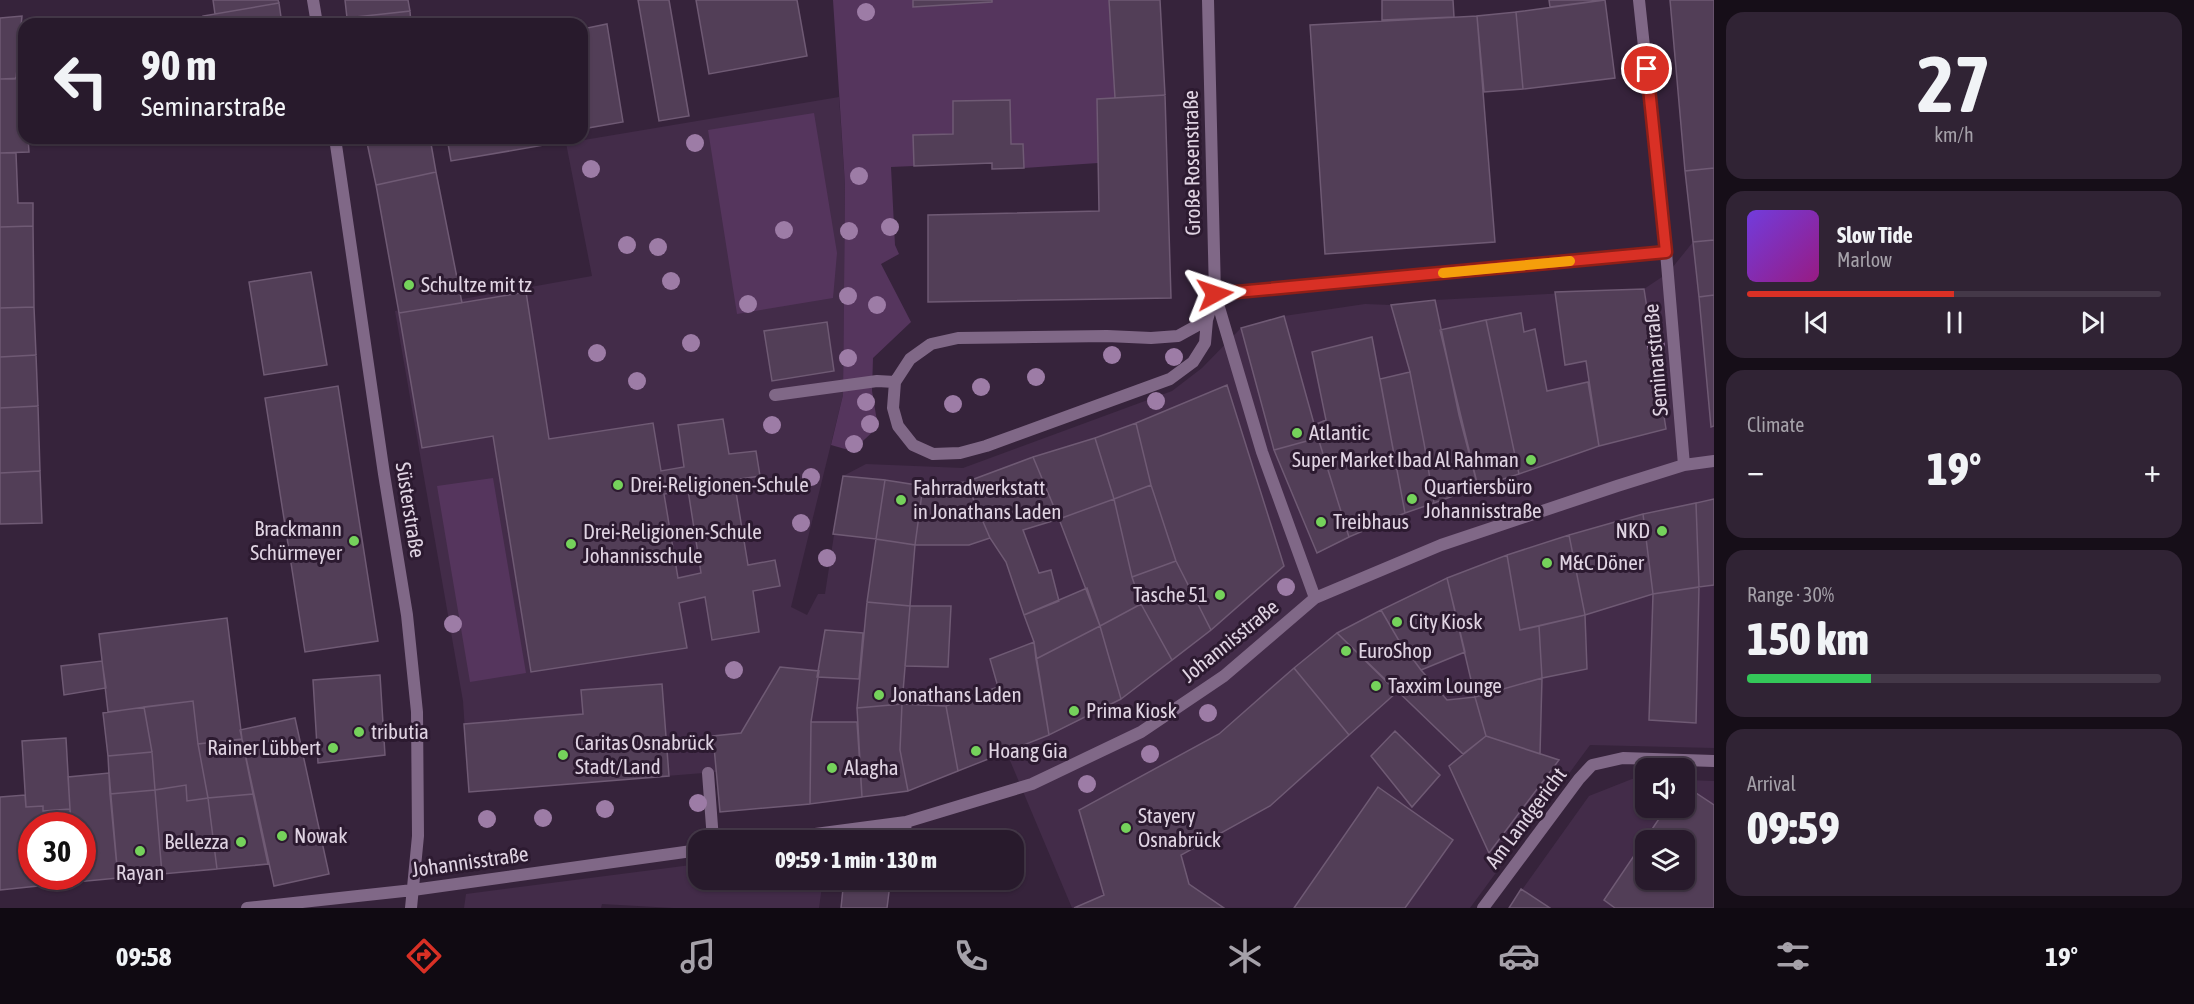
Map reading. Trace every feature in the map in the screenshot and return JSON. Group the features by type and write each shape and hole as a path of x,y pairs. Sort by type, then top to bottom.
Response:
{"street":[{"path":"314,0 316,18"},
{"name":"Große Rosenstraße","path":"1208,0 1215,294 1263,452 1315,598"},
{"name":"Seminarstraße","path":"1639,0 1666,252 1684,465"},
{"name":"Süsterstraße","path":"336,144 410,637 417,712 418,836 411,908"},
{"path":"1207,320 1178,336 958,338 931,344 910,359 895,382 893,408 898,426 913,445 933,454 960,453 986,446 1170,379 1193,362 1205,343 1207,320 1215,294 1666,252"},
{"path":"775,394 877,381 895,382"},
{"name":"Johannisstraße","path":"846,830 906,822 1032,784 1141,732 1224,676 1315,598 1442,545 1684,465 1714,461"},
{"name":"Am Landgericht","path":"1483,908 1579,779 1592,765 1623,758 1714,760"},
{"path":"708,773 712,830"},
{"path":"905,830 906,822"},
{"name":"Johannisstraße","path":"247,908 413,890 688,852"}],"shaded area":[{"path":"833,0 1109,0 1115,98 1097,100 1098,163 1024,168 1023,144 1011,144 1009,100 953,101 953,134 913,135 914,166 891,167 895,245 899,254 881,264 911,322 873,358 872,391 878,427 852,451 831,445 843,395 845,184"},
{"path":"1714,0 1714,748 1590,745 1470,908 1072,908 1006,751 908,791 810,804 720,812 716,772 469,792 463,701 395,311 592,276 566,144 588,144 588,139 839,97 845,184 843,395 791,607 807,615 818,594 825,594 843,476 866,464 963,468 1172,391 1202,368 1241,328 1284,316 1365,304 1391,305 1435,300 1644,289 1668,273 1693,242"},
{"path":"814,113 837,253 833,298 737,314 708,130"},
{"path":"493,478 526,673 470,682 437,486"},
{"path":"1635,779 1635,818 1695,818 1695,780 1714,781 1714,908 1509,908 1589,796"},
{"path":"688,865 688,890 821,890 819,908 673,908 602,904 601,908 464,908 466,894"}],"building":[{"path":"213,0 278,0 279,3 215,14"},
{"path":"345,0 408,0 410,11 347,18"},
{"path":"638,0 669,0 689,116 659,121"},
{"path":"696,0 797,0 807,56 709,74"},
{"path":"913,0 992,0 992,2 913,7"},
{"path":"1109,0 1160,0 1165,95 1115,98"},
{"path":"1382,0 1453,0 1454,17 1382,20"},
{"path":"1549,0 1604,0 1550,7"},
{"path":"1605,0 1615,78 1523,89 1516,12"},
{"path":"1670,0 1714,0 1714,168 1685,171"},
{"path":"279,3 281,18 204,18 203,16"},
{"path":"410,11 411,18 347,18"},
{"path":"1516,12 1523,89 1484,92 1477,16"},
{"path":"22,16 18,18 16,79 0,79 0,18"},
{"path":"1477,16 1495,242 1325,254 1310,25"},
{"path":"607,24 623,122 588,128 588,28"},
{"path":"18,78 18,144 28,144 29,152 0,153 0,79"},
{"path":"1165,95 1171,298 928,302 928,215 1099,211 1097,99"},
{"path":"1010,100 1011,144 1023,144 1024,168 992,169 992,163 914,166 913,135 953,134 953,101"},
{"path":"367,144 431,144 436,172 376,185"},
{"path":"448,144 550,144 451,161"},
{"path":"0,153 16,153 18,203 33,203 33,226 0,227"},
{"path":"1714,168 1714,240 1693,242 1685,171"},
{"path":"436,172 462,303 399,313 376,185"},
{"path":"33,226 34,307 0,308 0,227"},
{"path":"1714,240 1714,295 1699,297 1693,242"},
{"path":"311,272 327,365 264,375 249,282"},
{"path":"1644,289 1666,429 1599,446 1586,361 1565,365 1555,292"},
{"name":"Drei-Religionen-Schule","path":"526,292 549,439 653,423 661,471 684,467 678,425 723,419 729,454 756,451 760,476 734,480 748,565 775,560 780,586 753,591 759,632 712,640 705,597 679,603 687,648 531,672 493,436 422,448 399,313","holes":["688,490 701,573 678,578 664,494"]},
{"path":"1714,295 1714,426 1711,427 1699,297"},
{"path":"1435,300 1459,415 1478,487 1434,503 1410,372 1391,305"},
{"path":"34,307 36,355 0,357 0,308"},
{"path":"1521,313 1524,332 1535,329 1547,391 1588,382 1599,446 1519,474 1486,320"},
{"path":"1284,316 1318,438 1274,450 1241,328"},
{"path":"1486,320 1519,474 1478,487 1440,330"},
{"path":"827,322 834,371 772,381 764,331"},
{"path":"1372,337 1405,513 1349,537 1314,425 1326,420 1312,352"},
{"path":"36,355 38,406 0,408 0,357"},
{"path":"1410,372 1434,503 1405,513 1380,379"},
{"path":"1227,385 1284,566 1211,630 1176,561 1151,485 1136,423"},
{"path":"338,386 378,641 305,652 265,398"},
{"path":"38,406 40,471 0,473 0,408"},
{"path":"1136,423 1151,485 1114,499 1095,438"},
{"path":"1095,438 1114,499 1059,519 1033,457"},
{"path":"1318,438 1349,537 1317,553 1274,450"},
{"path":"1033,457 1059,519 1023,530 1039,573 1051,570 1059,601 1024,615 1006,562 990,538 966,482"},
{"path":"40,471 42,523 0,524 0,473"},
{"path":"843,476 885,480 876,539 833,534"},
{"path":"885,480 923,486 915,545 876,539"},
{"path":"966,482 990,538 969,545 915,545 923,486"},
{"path":"1151,485 1176,561 1132,577 1114,499"},
{"path":"1114,499 1132,577 1141,604 1100,626 1059,519"},
{"path":"1714,499 1714,585 1699,587 1696,503"},
{"path":"1696,503 1699,587 1653,594 1643,514"},
{"path":"1643,514 1653,594 1585,615 1569,535"},
{"path":"1569,535 1585,615 1520,630 1507,555"},
{"path":"876,539 915,545 910,606 867,602"},
{"path":"1507,555 1520,630 1539,626 1542,678 1475,697 1447,578"},
{"path":"1176,561 1211,630 1172,660 1141,604 1132,577"},
{"path":"1447,578 1465,652 1421,670 1398,639 1381,610"},
{"path":"1699,587 1696,723 1649,720 1653,594"},
{"path":"1087,588 1100,626 1036,659 1034,642 1024,615"},
{"path":"867,602 910,606 902,704 857,708"},
{"path":"1141,604 1172,660 1121,699 1100,626"},
{"path":"910,606 951,606 948,667 905,666"},
{"path":"1381,610 1398,639 1447,700 1475,697 1486,736 1463,754 1337,633"},
{"path":"1585,615 1587,669 1542,678 1539,626"},
{"path":"227,618 242,739 198,744 193,701 108,712 99,634"},
{"path":"1100,626 1121,699 1049,735 1036,659"},
{"path":"825,630 863,633 859,679 817,677"},
{"path":"1337,633 1397,692 1349,735 1294,668"},
{"path":"1034,642 1049,735 958,771 946,706 998,687 990,659"},
{"path":"102,661 106,688 64,695 61,666"},
{"path":"780,667 819,671 811,722 810,804 720,812 713,736 741,733"},
{"path":"1294,668 1349,735 1270,806 1181,855 1189,884 1224,908 1074,908 1104,895 1079,810 1219,734"},
{"path":"380,675 385,755 318,763 313,680"},
{"path":"1542,678 1540,754 1486,736 1475,697"},
{"path":"662,684 669,776 469,792 464,724 583,714 581,690"},
{"path":"193,701 208,798 187,801 186,785 155,790 152,752 144,707"},
{"path":"902,704 946,706 958,771 908,791 900,750"},
{"path":"902,704 900,750 908,791 862,797 857,708"},
{"path":"144,707 152,752 108,756 103,713"},
{"path":"295,718 329,874 274,886 240,730"},
{"path":"811,722 857,722 862,797 810,804"},
{"path":"1395,731 1440,775 1412,807 1371,756"},
{"path":"1486,736 1559,760 1489,853 1449,766"},
{"path":"66,738 70,809 43,811 43,806 26,807 22,741"},
{"path":"242,739 253,794 208,798 198,744"},
{"path":"152,752 155,790 110,794 108,756"},
{"path":"109,773 118,878 96,880 96,812 70,812 68,777"},
{"path":"186,785 187,801 208,798 217,869 162,874 155,790"},
{"path":"1378,787 1453,840 1405,908 1294,908"},
{"path":"155,790 162,874 118,878 110,794"},
{"path":"1695,792 1714,805 1714,908 1615,908 1604,900 1635,854 1635,890 1695,890 1695,830 1651,830 1660,818 1695,818"},
{"path":"253,794 268,864 217,869 208,798"},
{"path":"25,795 26,807 43,806 43,811 70,809 70,812 18,812 18,888 0,890 0,797"},
{"path":"1521,889 1550,908 1509,908"},
{"path":"843,890 889,890 887,908 841,908"}],"slow traffic":[{"path":"1443,273 1570,261"}],"place":[{"name":"Schultze mit tz","path":"409,285"},
{"name":"Atlantic","path":"1297,433"},
{"name":"Super Market Ibad Al Rahman","path":"1531,460"},
{"name":"Drei-Religionen-Schule","path":"618,485"},
{"name":"Quartiersbüro Johannisstraße","path":"1412,499"},
{"name":"Fahrradwerkstatt in Jonathans Laden","path":"901,500"},
{"name":"Treibhaus","path":"1321,522"},
{"name":"NKD","path":"1662,531"},
{"name":"Brackmann Schürmeyer","path":"354,541"},
{"name":"Drei-Religionen-Schule Johannisschule","path":"571,544"},
{"name":"M&C Döner","path":"1547,563"},
{"name":"Tasche 51","path":"1220,595"},
{"name":"City Kiosk","path":"1397,622"},
{"name":"EuroShop","path":"1346,651"},
{"name":"Taxxim Lounge","path":"1376,686"},
{"name":"Jonathans Laden","path":"879,695"},
{"name":"Prima Kiosk","path":"1074,711"},
{"name":"tributia","path":"359,732"},
{"name":"Rainer Lübbert","path":"333,748"},
{"name":"Hoang Gia","path":"976,751"},
{"name":"Caritas Osnabrück Stadt/Land","path":"563,755"},
{"name":"Alagha","path":"832,768"},
{"name":"Stayery Osnabrück","path":"1126,828"},
{"name":"Nowak","path":"282,836"},
{"name":"Bellezza","path":"241,842"},
{"name":"Rayan","path":"140,851"}],"route":[{"path":"1215,294 1666,252 1647,69"}]}
